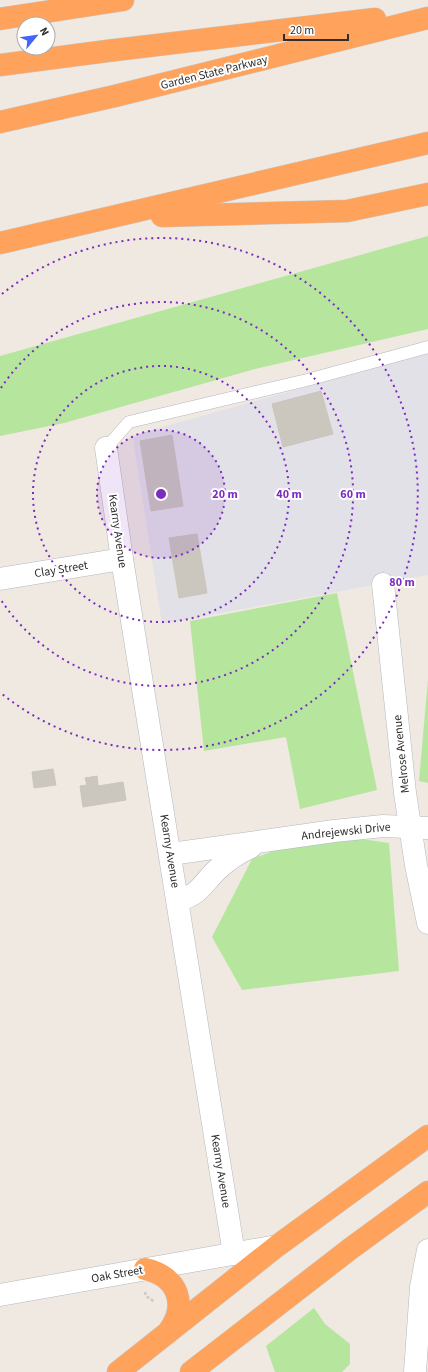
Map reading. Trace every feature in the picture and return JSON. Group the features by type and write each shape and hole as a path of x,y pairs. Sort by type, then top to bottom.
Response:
{"highway":[{"path":"0,19 123,0"},
{"path":"0,65 428,13"},
{"name":"Garden State Parkway","path":"0,122 115,96 428,18"},
{"path":"0,243 428,143"},
{"path":"115,217 347,211 428,194"},
{"path":"118,1372 277,1246 423,1137"},
{"path":"191,1372 350,1249 428,1192"},
{"path":"145,1278 155,1271 170,1282 179,1299 178,1315 174,1325 168,1333"}],"street":[{"name":"Kearny Avenue","path":"106,448 122,559 234,1254"},
{"name":"Clay Street","path":"0,579 122,559"},
{"name":"Melrose Avenue","path":"383,584 405,793 419,827 428,923"},
{"name":"Andrejewski Drive","path":"170,854 334,830 383,826 419,827"},
{"name":"Andrejewski Drive","path":"178,900 188,898 195,894 228,860 250,847 265,841"},
{"name":"Oak Street","path":"0,1295 145,1278 234,1254 277,1246"},
{"path":"415,1372 421,1287 428,1250"}],"lane":[{"path":"106,448 129,422 307,380 428,347"}],"path":[{"path":"145,1278 146,1296 160,1304"}],"shaded area":[{"path":"428,353 428,575 162,624 133,439 144,432"}],"green space":[{"path":"428,236 428,329 255,369 64,423 0,436 0,356"},
{"path":"337,593 377,790 300,809 286,737 204,751 190,621"},
{"path":"428,679 428,783 419,781"},
{"path":"320,833 389,843 399,971 242,990 212,937 252,859"},
{"path":"314,1308 325,1324 350,1344 350,1364 342,1372 275,1372 266,1346"}],"building":[{"path":"321,391 333,434 283,447 272,404"},
{"path":"172,435 183,506 151,511 140,441"},
{"path":"197,534 207,593 179,598 169,538"},
{"path":"53,769 56,785 34,788 32,772"},
{"path":"97,776 98,786 123,782 126,800 83,807 80,786 87,785 85,778"}]}
